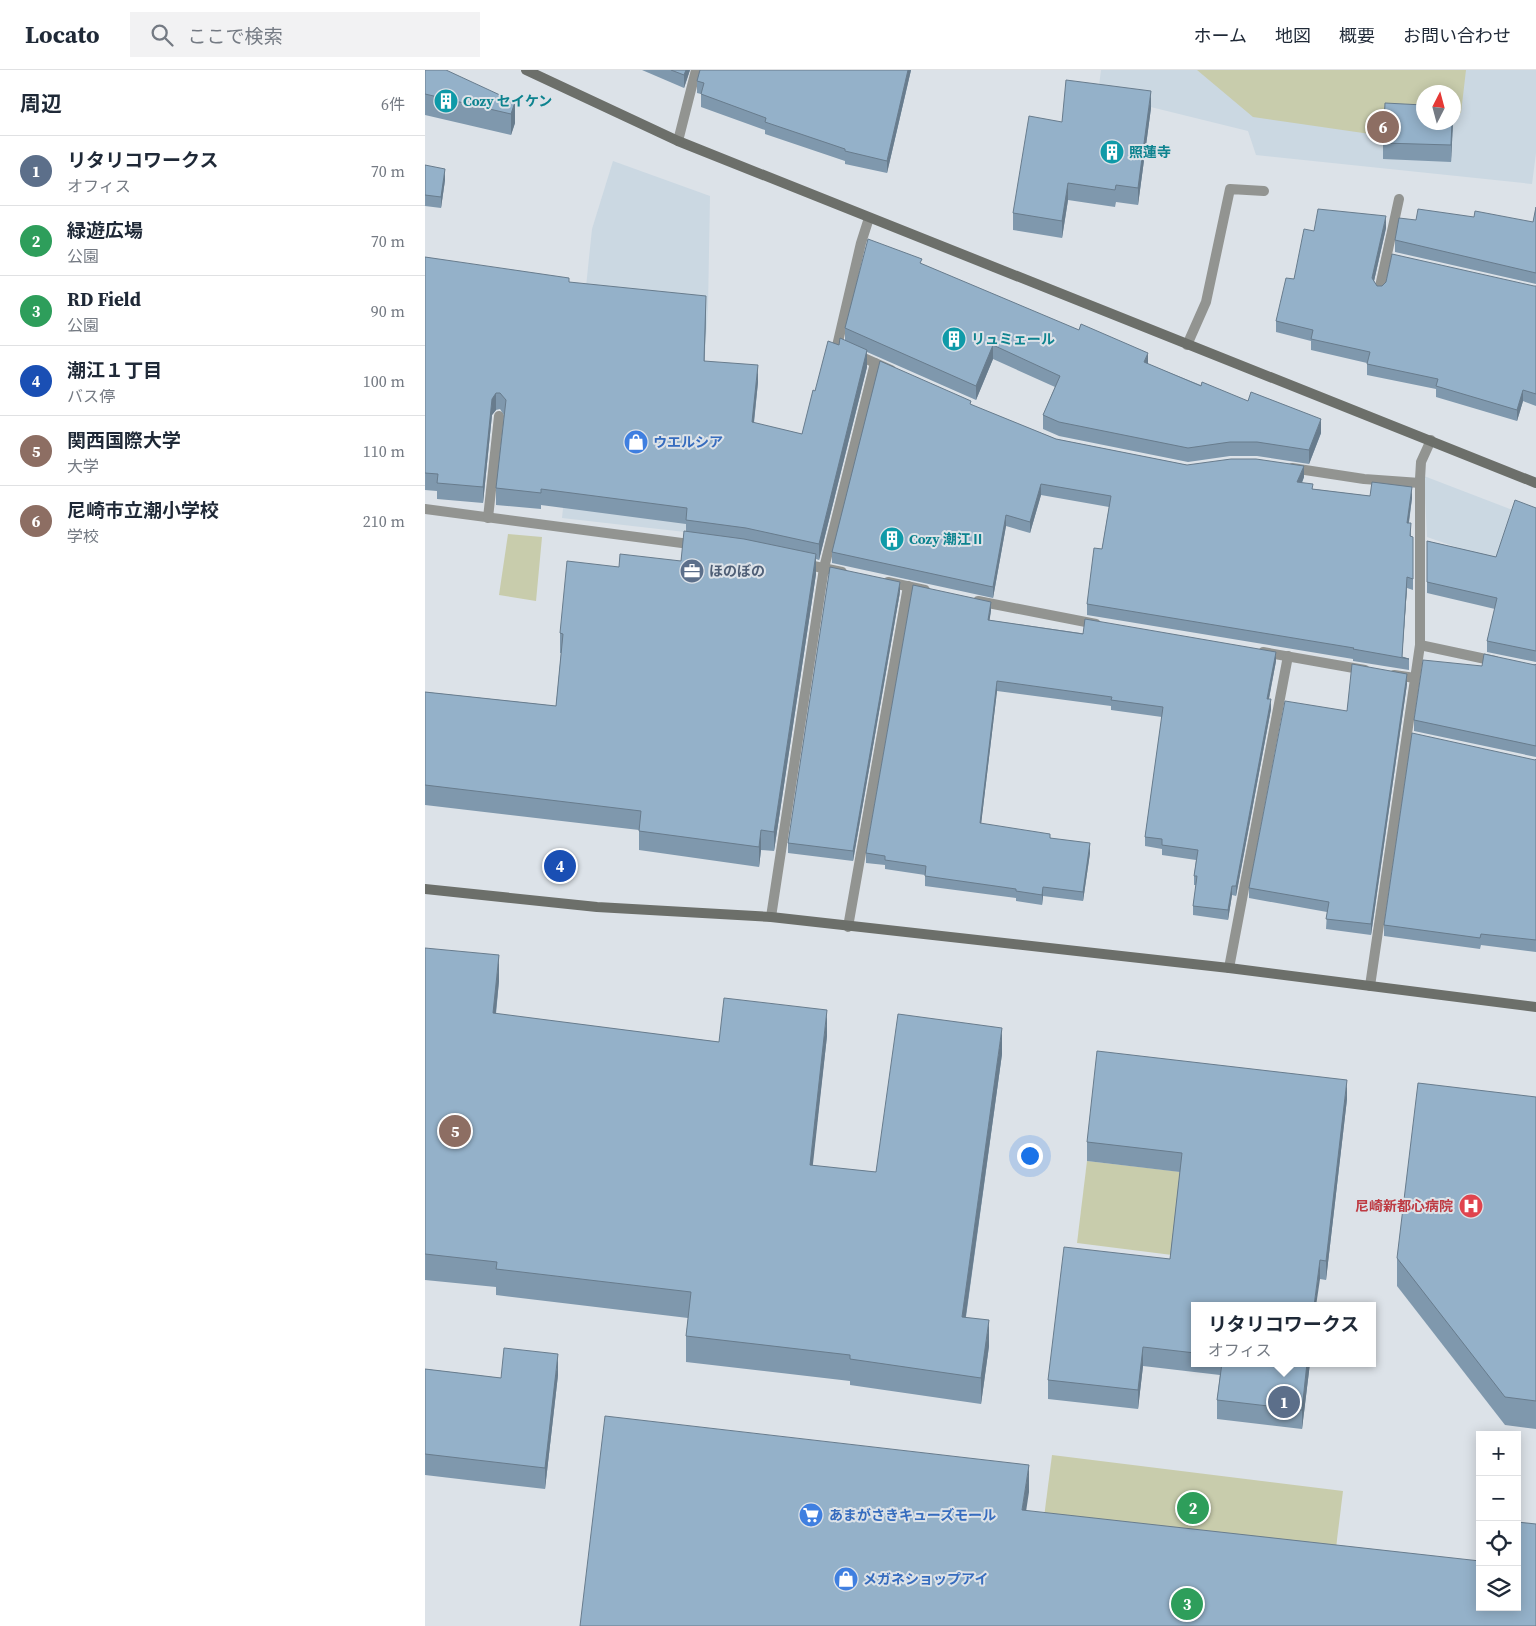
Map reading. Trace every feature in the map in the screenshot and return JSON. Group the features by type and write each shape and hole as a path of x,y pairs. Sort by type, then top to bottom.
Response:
{"street":[{"path":"526,70 678,141 1536,483"},
{"path":"678,141 696,70"},
{"path":"1187,345 1206,302 1230,189 1264,191"},
{"path":"1379,291 1392,258 1399,199"},
{"path":"869,218 861,243 837,346 902,375"},
{"path":"771,917 824,568 875,363"},
{"path":"489,518 499,416"},
{"path":"1370,986 1411,737 1415,678 1420,645 1421,462 1431,440"},
{"path":"1277,466 1363,479 1420,483"},
{"path":"425,509 711,547"},
{"path":"797,562 852,574"},
{"path":"880,580 935,592"},
{"path":"848,927 908,586"},
{"path":"963,598 1104,625"},
{"path":"1420,645 1507,663"},
{"path":"1249,650 1415,678"},
{"path":"1229,968 1288,656"},
{"path":"425,889 597,907 771,917 1229,968 1536,1007"}],"shaded area":[{"path":"1101,70 1536,70 1536,153 1532,184 1256,155 1248,131 1098,94"},
{"name":"ウエルシア","path":"613,161 710,196 708,308 694,533 562,518 592,229"},
{"path":"1424,476 1536,519 1536,575 1427,537"}],"green space":[{"path":"1197,70 1466,70 1461,113 1461,85 1416,85 1416,112 1379,112 1377,135 1253,117"},
{"path":"508,534 542,537 536,601 499,595"},
{"path":"1087,1161 1182,1172 1172,1255 1077,1243"},
{"path":"1052,1455 1343,1491 1335,1556 1043,1525"}],"building":[{"path":"425,70 446,70 515,102 511,114 425,94"},
{"path":"671,70 686,70 684,75"},
{"path":"700,70 908,70 887,161 845,151 845,149 765,122 766,118 701,94 704,83 697,81"},
{"path":"1066,80 1151,91 1138,188 1116,185 1115,190 1068,183 1062,221 1013,213 1029,116 1062,122"},
{"path":"1385,103 1416,105 1416,130 1452,130 1451,145 1383,143"},
{"path":"425,165 445,169 441,197 425,195"},
{"path":"1536,207 1536,273 1395,240 1399,218 1416,220 1418,209 1474,217 1475,211 1533,222"},
{"path":"1318,209 1386,216 1372,278 1377,286 1382,286 1386,282 1392,254 1536,286 1536,394 1523,390 1517,410 1436,386 1438,379 1367,364 1370,352 1311,339 1313,330 1276,321 1286,278 1294,279 1304,229 1314,231"},
{"path":"868,239 922,259 920,263 1079,330 1081,324 1148,353 1144,362 1201,386 1202,382 1248,401 1251,392 1321,419 1309,450 1257,442 1230,442 1188,448 1059,422 1043,415 1060,376 993,345 976,386 845,328"},
{"path":"425,257 569,278 569,282 706,296 704,361 758,365 752,422 802,434 828,341 839,345 840,338 867,350 819,544 746,528 686,520 687,508 541,489 541,493 496,488 506,400 500,393 496,393 492,399 483,487 437,483 438,474 425,473"},
{"path":"880,361 971,401 970,404 1056,439 1187,465 1231,459 1256,459 1304,466 1297,482 1313,484 1312,489 1370,496 1372,482 1412,487 1407,523 1411,523 1410,536 1413,537 1413,579 1407,577 1402,657 1409,659 1354,648 1087,604 1094,548 1102,549 1111,496 1041,484 1030,522 1006,515 993,587 832,552"},
{"path":"1515,500 1536,508 1536,651 1487,641 1497,598 1427,582 1427,541 1496,557"},
{"path":"684,531 744,539 816,554 774,832 761,830 759,847 639,831 641,811 425,785 425,692 556,706 563,634 560,633 567,561 619,567 620,554 681,561"},
{"path":"830,567 900,582 853,851 788,843"},
{"path":"913,585 991,602 988,620 1083,634 1085,619 1276,652 1267,699 1271,699 1236,886 1232,886 1228,910 1193,906 1197,876 1194,876 1198,850 1162,845 1162,839 1145,837 1163,707 1111,700 1112,697 997,681 980,823 1050,834 1050,838 1090,843 1083,892 1043,887 1042,895 1016,891 1016,889 925,876 926,866 885,860 885,856 866,853"},
{"path":"1484,654 1536,664 1536,746 1414,720 1423,660 1482,666"},
{"path":"1352,664 1407,674 1371,924 1326,919 1329,902 1249,888 1285,701 1347,711"},
{"path":"1412,733 1536,759 1536,940 1481,934 1480,938 1384,925"},
{"path":"425,948 499,955 493,1013 719,1042 724,998 827,1010 810,1165 876,1172 898,1014 1002,1028 962,1317 989,1320 981,1378 850,1359 850,1355 686,1336 691,1292 496,1269 497,1262 425,1254"},
{"path":"1097,1051 1347,1080 1326,1261 1320,1260 1315,1302 1191,1302 1191,1353 1143,1347 1138,1390 1048,1380 1064,1247 1170,1259 1182,1153 1087,1142"},
{"name":"尼崎新都心病院","path":"1418,1083 1536,1097 1536,1401 1505,1397 1397,1258"},
{"path":"504,1348 558,1354 545,1468 425,1454 425,1369 501,1378"},
{"path":"1221,1367 1307,1367 1302,1410 1217,1400"},
{"name":"あまがさきキューズモール","path":"605,1416 1029,1465 1022,1510 1476,1561 1476,1611 1521,1611 1521,1522 1536,1524 1536,1626 580,1626"}],"place":[{"name":"Cozy セイケン","path":"446,101"},
{"name":"尼崎市立潮小学校","path":"1383,127"},
{"name":"照蓮寺","path":"1112,152"},
{"name":"リュミェール","path":"954,339"},
{"name":"ウエルシア","path":"636,442"},
{"name":"Cozy 潮江Ⅱ","path":"892,539"},
{"name":"ほのぼの","path":"692,571"},
{"name":"潮江１丁目","path":"560,866"},
{"name":"関西国際大学","path":"455,1131"},
{"name":"尼崎新都心病院","path":"1471,1206"},
{"name":"リタリコワークス","path":"1284,1402"},
{"name":"緑遊広場","path":"1193,1508"},
{"name":"あまがさきキューズモール","path":"811,1515"},
{"name":"メガネショップアイ","path":"846,1579"},
{"name":"RD Field","path":"1187,1604"}]}
